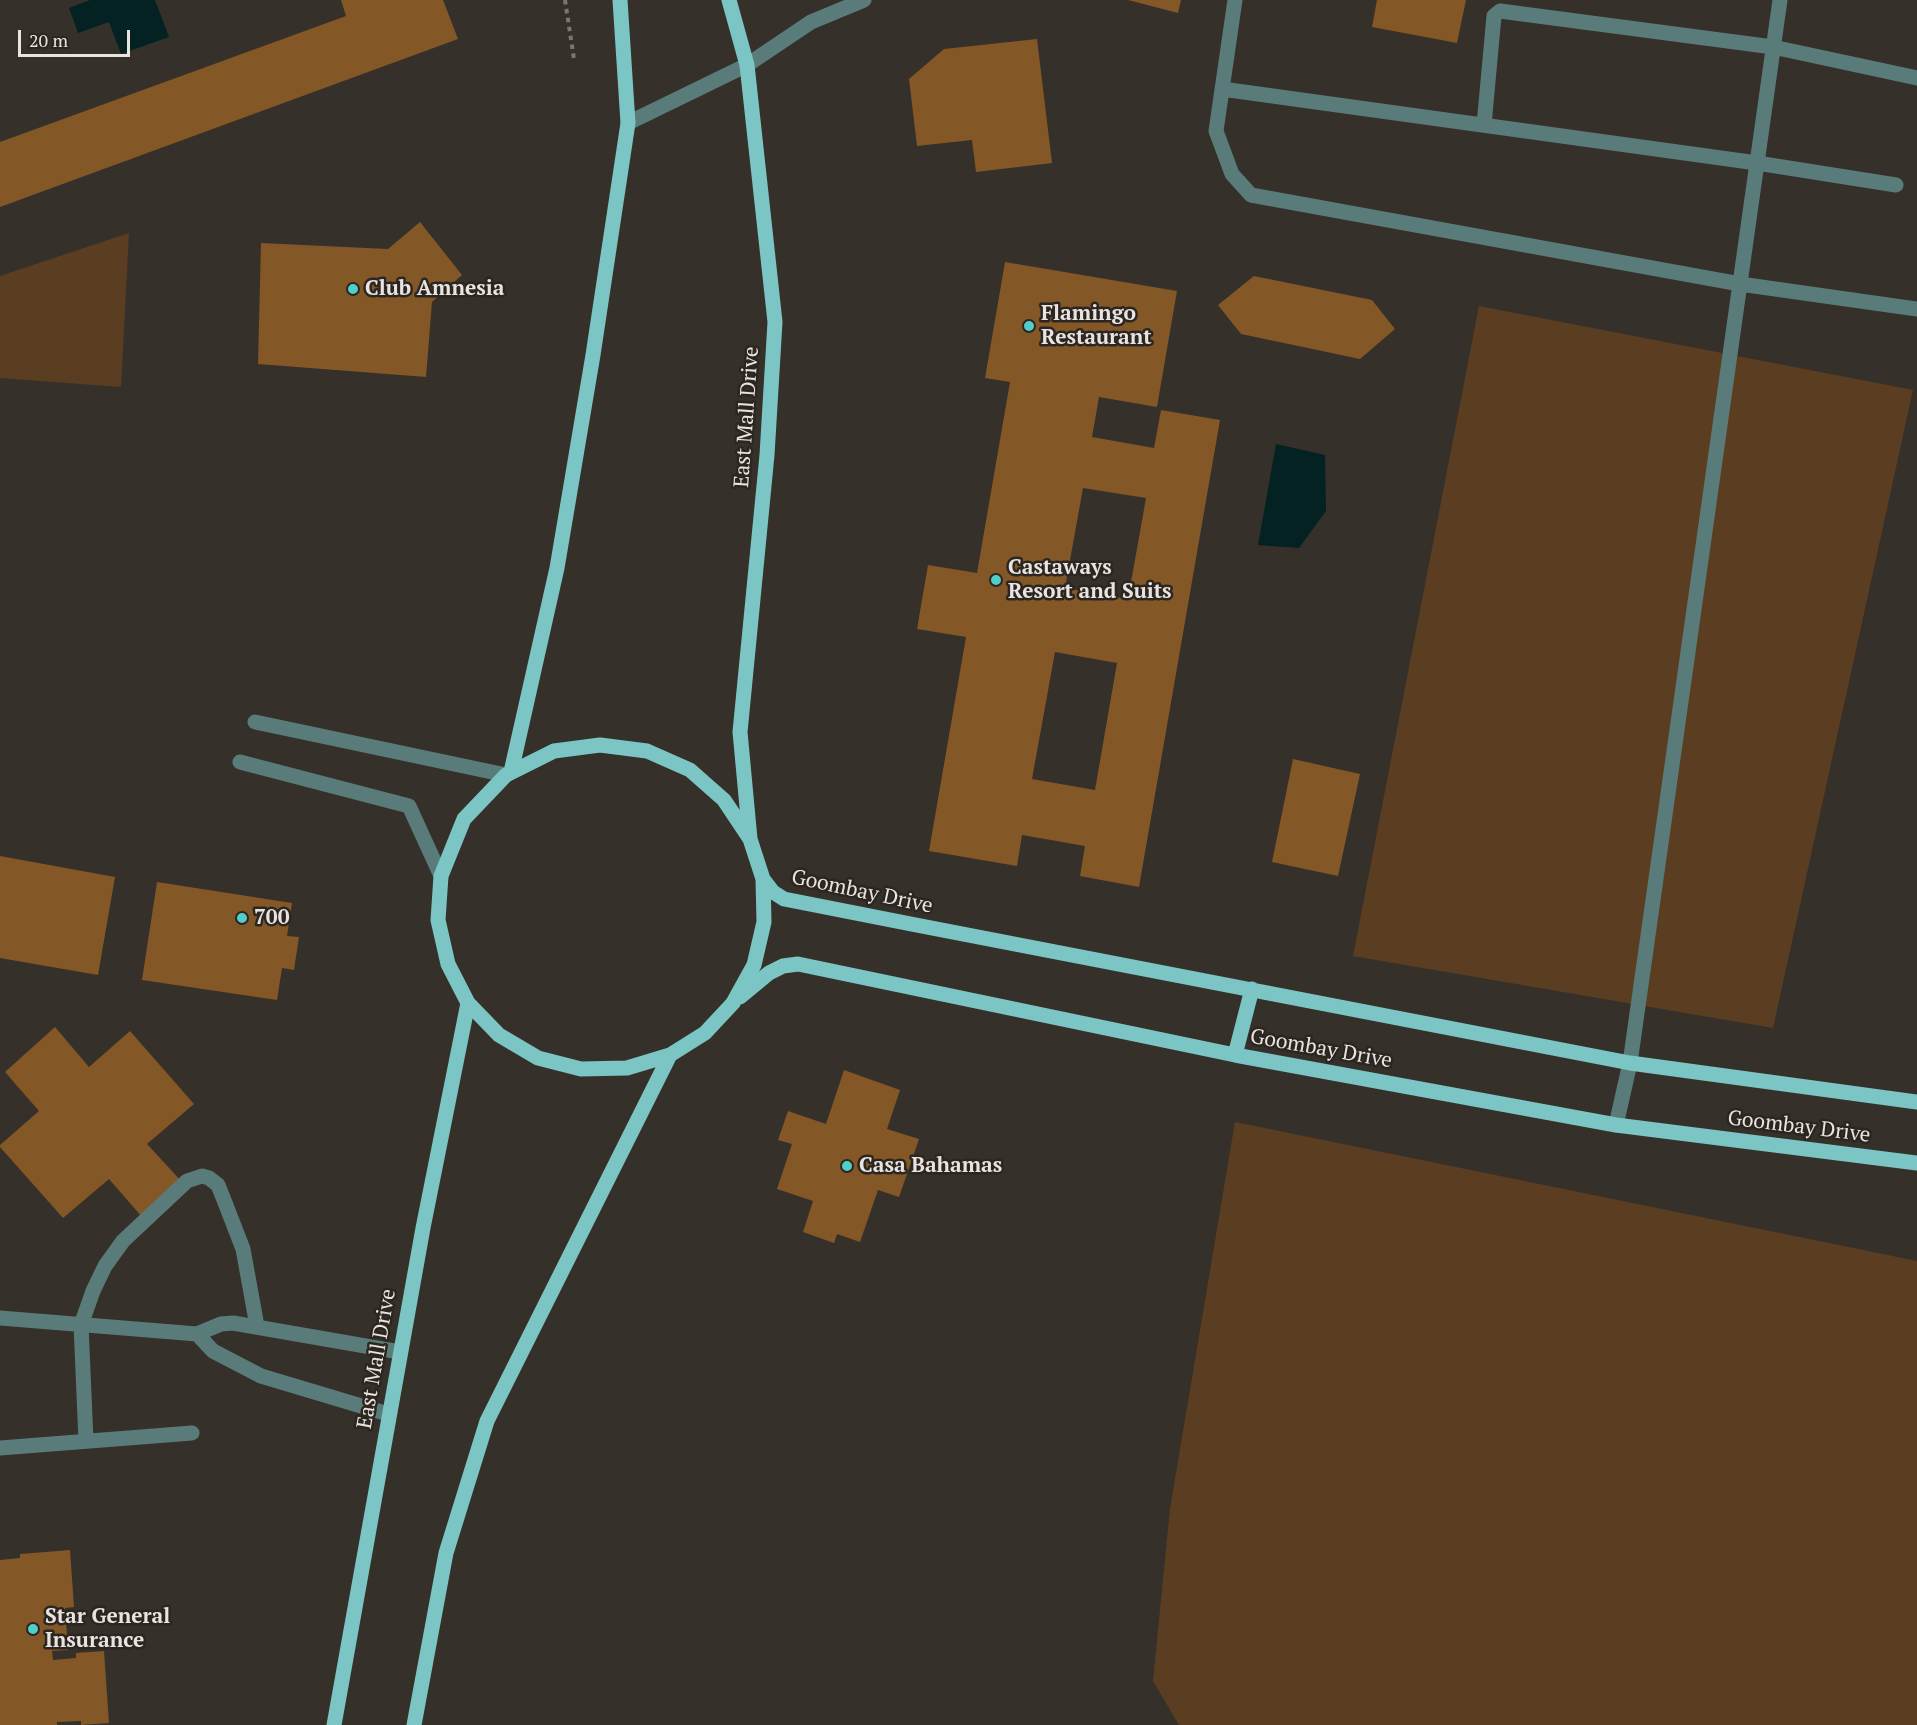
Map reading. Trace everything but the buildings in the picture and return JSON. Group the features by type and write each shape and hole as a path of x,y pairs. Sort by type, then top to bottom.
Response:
{"main road":[{"path":"509,774 557,568 595,344 628,123 620,0"},
{"name":"East Mall Drive","path":"729,0 747,65 775,322 767,455 740,732 750,839"},
{"path":"600,745 647,751 690,770 724,800 750,839 763,879 764,922 754,965 733,1003 705,1033 670,1055 627,1068 581,1069 538,1058 499,1035 468,1002 447,964 438,920 441,876 464,819 509,774 554,751 600,745"},
{"name":"Goombay Drive","path":"763,879 784,899 1630,1063 1917,1102"},
{"name":"Goombay Drive","path":"733,1003 769,973 783,966 798,964 1235,1055 1616,1125 1917,1163"},
{"path":"1235,1055 1252,989"},
{"name":"East Mall Drive","path":"334,1725 388,1413 468,1002"},
{"path":"414,1725 446,1553 487,1421 670,1055"}],"street":[{"path":"628,123 747,65 811,22 864,0"},
{"path":"1235,0 1216,131 1232,174 1251,195 1740,285 1917,309"},
{"path":"1616,1125 1630,1063 1780,0"},
{"path":"1484,125 1494,16 1500,11 1507,10 1773,47 1917,78"},
{"path":"1222,89 1896,184"},
{"path":"255,722 509,774"},
{"path":"240,762 409,806 441,876"},
{"path":"87,1441 81,1325 93,1291 105,1266 123,1241 187,1181 202,1176 218,1185 235,1224 249,1276 257,1326"},
{"path":"0,1318 197,1334 221,1324 233,1323 400,1352"},
{"path":"197,1334 213,1351 261,1376 388,1413"},
{"path":"0,1448 192,1433"}],"path":[{"path":"565,0 574,59"}],"shaded area":[{"path":"129,233 121,387 0,378 0,276"},
{"path":"1479,306 1913,390 1773,1028 1353,956"},
{"path":"1235,1122 1917,1261 1917,1725 1179,1725 1153,1681 1170,1509"}],"water":[{"path":"90,0 155,0 169,37 121,54 109,22 78,33 69,8"},
{"path":"1276,444 1325,455 1326,511 1299,548 1258,545"}],"place":[{"name":"Club Amnesia","path":"353,289"},
{"name":"Flamingo Restaurant","path":"1029,326"},
{"name":"Castaways Resort and Suits","path":"996,580"},
{"name":"700","path":"242,918"},
{"name":"Casa Bahamas","path":"847,1166"},
{"name":"Star General Insurance","path":"33,1629"}]}
